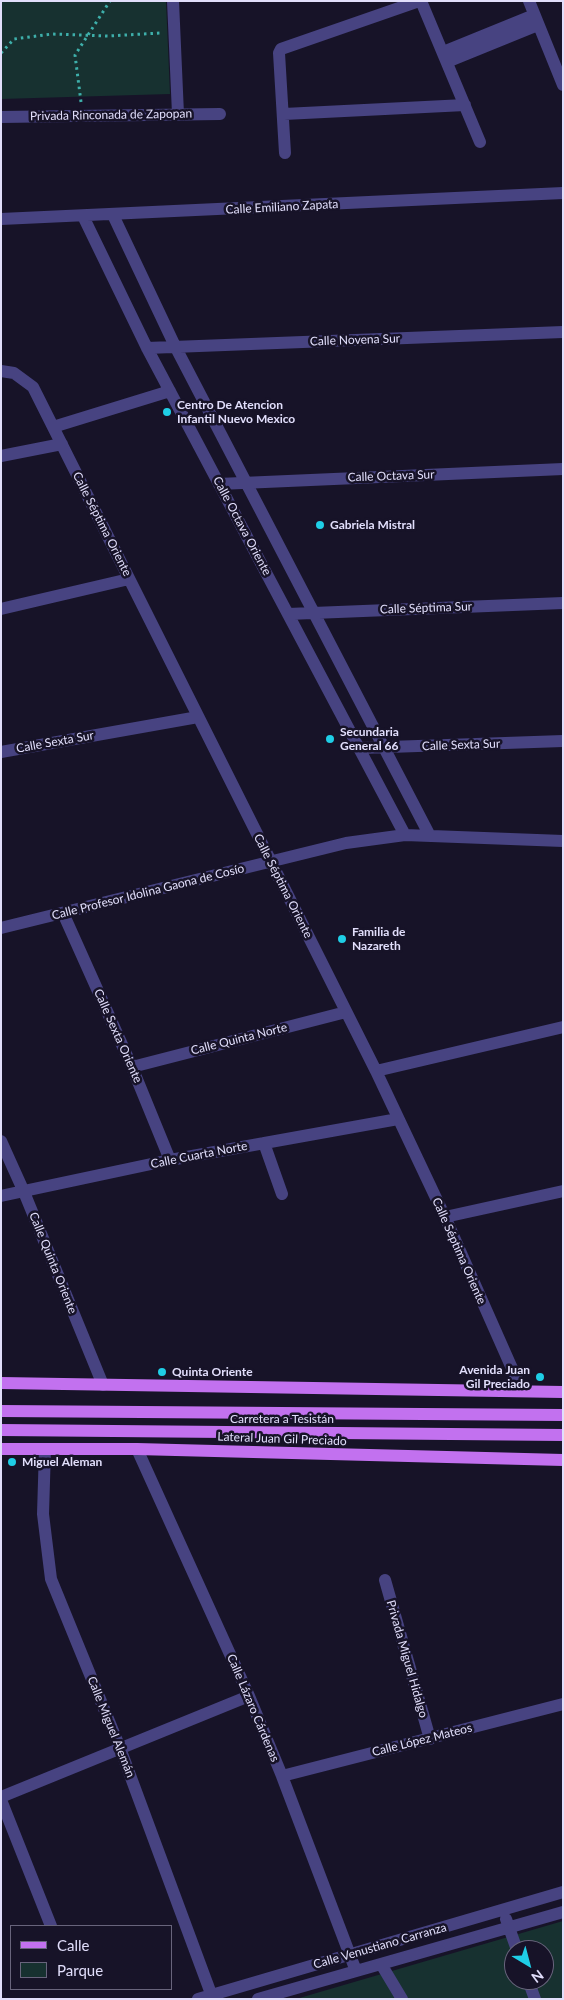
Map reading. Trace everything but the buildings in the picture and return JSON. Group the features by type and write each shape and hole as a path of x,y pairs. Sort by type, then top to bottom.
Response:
{"main road":[{"path":"1,1383 563,1392"},
{"name":"Carretera a Tesistán","path":"1,1411 563,1415"},
{"name":"Carretera a Tesistán","path":"1,1430 563,1435"},
{"name":"Lateral Juan Gil Preciado","path":"1,1449 137,1449 563,1460"}],"street":[{"path":"173,1 178,114"},
{"path":"285,153 279,53 281,49 420,1 480,142"},
{"path":"529,1 563,85"},
{"path":"445,57 536,20"},
{"path":"284,114 465,105"},
{"name":"Privada Rinconada de Zapopan","path":"1,117 220,114"},
{"name":"Calle Emiliano Zapata","path":"1,219 563,193"},
{"name":"Calle Octava Oriente","path":"113,215 175,346 430,836"},
{"name":"Calle Octava Oriente","path":"83,216 147,348 405,835"},
{"name":"Calle Novena Sur","path":"147,348 563,332"},
{"name":"Calle Séptima Oriente","path":"1,371 14,374 33,387 376,1071 445,1217 522,1391"},
{"path":"53,427 170,391"},
{"path":"1,456 62,444"},
{"name":"Calle Octava Sur","path":"219,484 563,469"},
{"path":"1,610 130,579"},
{"name":"Calle Séptima Sur","path":"288,614 563,603"},
{"name":"Calle Sexta Sur","path":"1,752 198,716"},
{"name":"Calle Sexta Sur","path":"360,748 563,741"},
{"name":"Calle Profesor Idolina Gaona de Cosío","path":"1,928 346,843 405,835 563,841"},
{"name":"Calle Sexta Oriente","path":"63,913 132,1067 170,1160"},
{"name":"Calle Quinta Norte","path":"132,1067 346,1012"},
{"path":"376,1071 563,1027"},
{"name":"Calle Cuarta Norte","path":"1,1196 170,1160 398,1119"},
{"name":"Calle Quinta Oriente","path":"1,1142 24,1192 103,1385"},
{"path":"264,1143 282,1194"},
{"path":"445,1217 563,1191"},
{"name":"Calle Lázaro Cárdenas","path":"137,1449 249,1696 282,1776 356,1971"},
{"name":"Calle Miguel Alemán","path":"45,1450 43,1514 51,1579 120,1748 212,1997"},
{"name":"Privada Miguel Hidalgo","path":"385,1580 430,1739"},
{"path":"51,1925 1,1798 249,1696"},
{"name":"Calle López Mateos","path":"282,1776 563,1704"},
{"name":"Calle Venustiano Carranza","path":"198,1999 212,1997 563,1892"},
{"path":"502,1910 513,1940"},
{"name":"Calle Venustiano Carranza","path":"258,1999 563,1912"},
{"path":"381,1964 402,1999"}],"path":[{"path":"83,116 75,55 110,1"},
{"path":"1,53 14,39 52,34 174,33"}],"green space":[{"path":"1,1 166,1 170,94 1,99"},
{"path":"563,1921 563,1999 296,1999"}],"place":[{"name":"Centro De Atencion Infantil Nuevo Mexico","path":"167,412"},
{"name":"Gabriela Mistral","path":"320,525"},
{"name":"Secundaria General 66","path":"330,739"},
{"name":"Familia de Nazareth","path":"342,939"},
{"name":"Quinta Oriente","path":"162,1372"},
{"name":"Avenida Juan Gil Preciado","path":"540,1377"},
{"name":"Miguel Aleman","path":"12,1462"}]}
